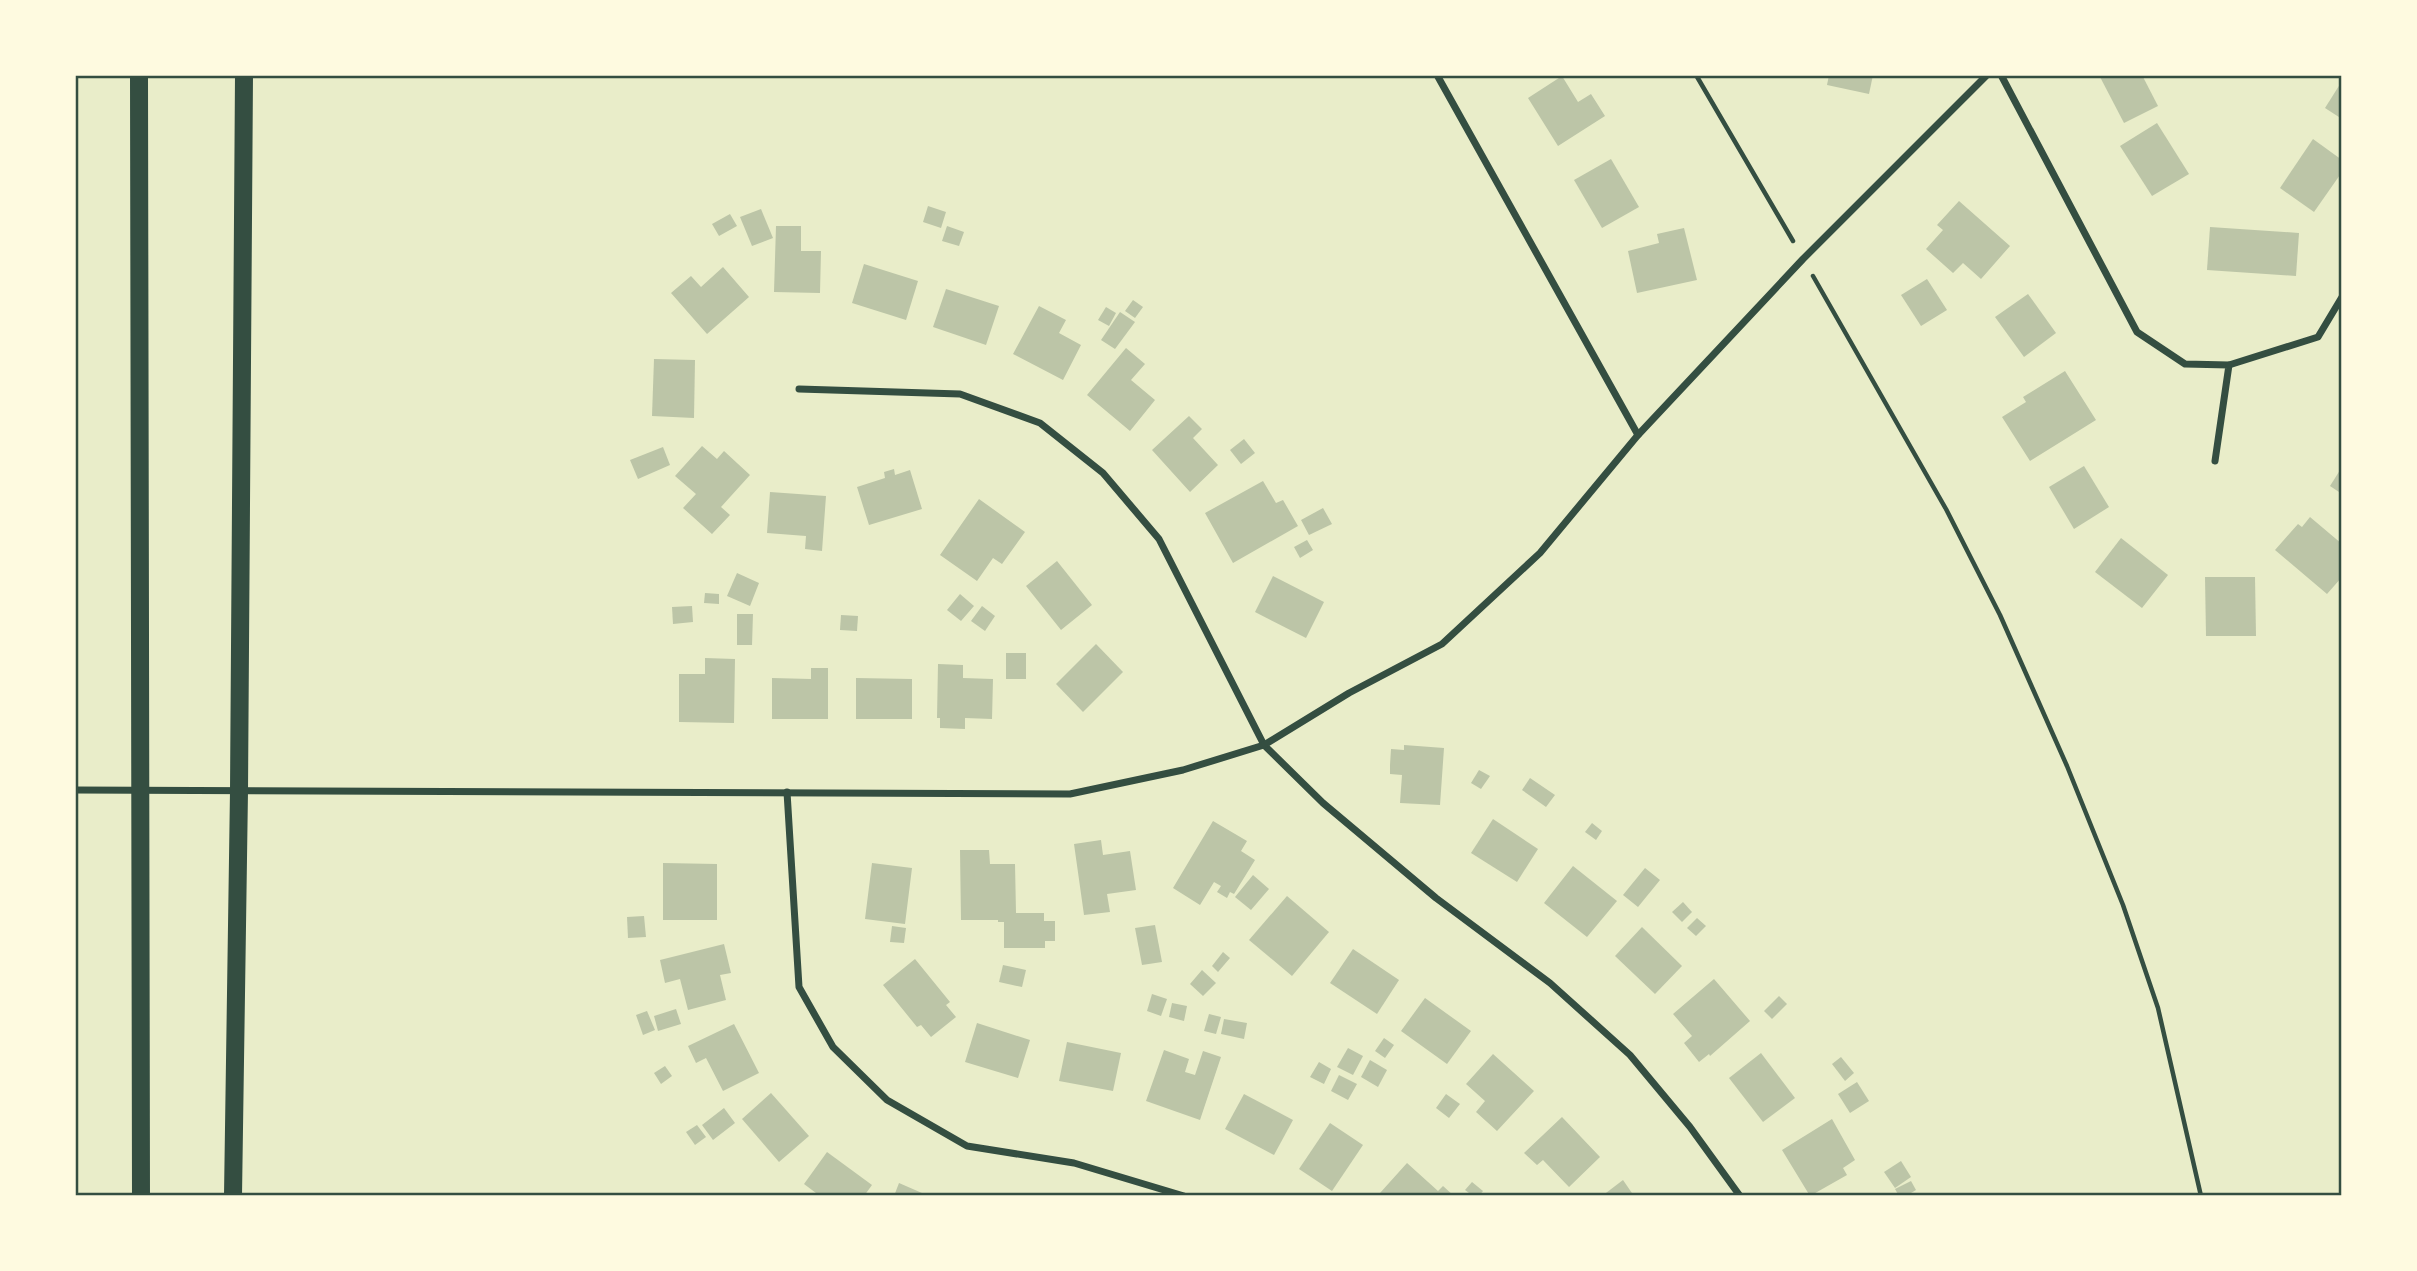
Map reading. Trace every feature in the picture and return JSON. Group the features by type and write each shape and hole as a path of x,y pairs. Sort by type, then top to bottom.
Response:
{"main road":[{"path":"139,75 141,1196"},
{"path":"233,1196 244,75"}],"street":[{"path":"1437,75 1637,435"},
{"path":"75,790 1070,794 1183,770 1264,745 1349,693 1442,644 1540,552 1637,435 1803,259 1987,75"},
{"path":"2001,75 2137,332 2185,364 2229,365 2318,337 2342,298"},
{"path":"2215,461 2229,365"},
{"path":"799,389 960,394 1040,423 1103,473 1159,539 1264,745 1323,803 1436,898 1550,983 1630,1055 1690,1127 1740,1196"},
{"path":"787,792 799,987 833,1047 887,1100 967,1146 1074,1163 1184,1196"}],"path":[{"path":"1696,75 1946,509 2000,615 2067,766 2123,905 2158,1009 2201,1196"}],"building":[{"path":"1829,75 1873,75 1869,94 1827,85"},
{"path":"2099,75 2142,75 2158,106 2124,123"},
{"path":"1562,76 1578,102 1591,94 1605,116 1558,146 1528,98"},
{"path":"2342,81 2342,119 2325,108"},
{"path":"2157,123 2189,174 2152,196 2120,146"},
{"path":"2313,139 2342,160 2342,172 2314,212 2280,188"},
{"path":"1611,159 1639,207 1602,228 1574,180"},
{"path":"1959,201 2010,246 1981,279 1963,263 1953,273 1926,249 1943,230 1937,225"},
{"path":"928,206 946,212 941,228 923,222"},
{"path":"761,209 773,238 752,246 740,217"},
{"path":"730,214 737,226 719,236 712,224"},
{"path":"776,226 801,226 801,251 821,251 820,293 774,292"},
{"path":"947,226 964,232 959,246 942,241"},
{"path":"2210,227 2299,233 2296,276 2207,270"},
{"path":"1684,228 1697,280 1637,293 1628,251 1659,243 1657,234"},
{"path":"864,264 918,281 906,320 852,303"},
{"path":"723,267 749,297 707,334 671,293 691,276 701,287"},
{"path":"1927,279 1947,310 1921,326 1901,295"},
{"path":"946,289 999,306 986,345 933,327"},
{"path":"2028,294 2056,333 2024,357 1995,317"},
{"path":"1133,300 1143,307 1135,318 1125,311"},
{"path":"1039,306 1066,320 1059,333 1081,345 1063,380 1013,354"},
{"path":"1106,307 1116,313 1109,326 1098,320"},
{"path":"1120,312 1135,322 1115,349 1101,340"},
{"path":"1126,348 1145,364 1131,380 1155,400 1130,431 1087,395"},
{"path":"654,359 695,360 694,418 652,416"},
{"path":"2065,371 2096,420 2030,461 2002,417 2026,402 2023,397"},
{"path":"1189,416 1202,429 1193,438 1218,465 1190,492 1152,450"},
{"path":"1244,439 1255,453 1241,464 1230,450"},
{"path":"702,446 717,459 724,451 750,475 721,507 730,515 712,534 683,508 696,494 675,476"},
{"path":"663,447 670,465 638,479 630,460"},
{"path":"2084,466 2109,507 2074,529 2049,487"},
{"path":"2342,467 2342,494 2330,486"},
{"path":"894,469 895,475 910,470 922,509 869,525 857,487 885,478 884,472"},
{"path":"1263,481 1276,503 1283,500 1298,526 1233,563 1205,513"},
{"path":"770,492 826,496 822,551 805,549 806,536 767,533"},
{"path":"979,499 1025,532 1002,564 993,558 977,581 940,555"},
{"path":"1323,508 1332,524 1309,535 1301,520"},
{"path":"2310,517 2342,544 2342,577 2327,594 2275,550 2298,524 2302,527"},
{"path":"2121,538 2168,575 2142,608 2095,572"},
{"path":"1307,540 1313,550 1300,558 1294,547"},
{"path":"1057,561 1092,605 1061,630 1026,586"},
{"path":"737,573 759,583 750,606 727,596"},
{"path":"1273,576 1324,602 1306,638 1255,612"},
{"path":"2205,577 2255,577 2256,636 2206,636"},
{"path":"705,593 719,594 719,604 704,603"},
{"path":"960,594 974,606 961,621 947,610"},
{"path":"692,606 693,622 673,624 672,607"},
{"path":"982,606 995,616 985,631 971,621"},
{"path":"737,614 753,614 752,645 737,645"},
{"path":"841,615 858,616 857,631 840,630"},
{"path":"1096,644 1123,672 1083,712 1056,684"},
{"path":"1006,653 1026,653 1026,679 1006,679"},
{"path":"705,658 735,659 734,723 679,722 679,674 705,674"},
{"path":"938,664 963,665 963,678 993,679 992,719 965,718 965,729 940,728 940,718 937,718"},
{"path":"811,668 828,668 828,719 772,719 772,678 811,679"},
{"path":"856,678 912,679 912,719 856,719"},
{"path":"1404,745 1444,748 1440,805 1400,803 1402,775 1390,774 1391,749 1404,750"},
{"path":"1479,770 1490,776 1481,789 1471,783"},
{"path":"1530,778 1555,795 1546,807 1522,790"},
{"path":"1493,819 1538,849 1517,882 1471,853"},
{"path":"1213,821 1247,841 1241,851 1255,860 1234,894 1230,892 1227,898 1217,892 1221,886 1214,882 1200,905 1173,888"},
{"path":"1592,823 1602,831 1596,840 1585,832"},
{"path":"1101,840 1103,855 1130,851 1136,890 1107,894 1110,912 1084,915 1074,844"},
{"path":"960,850 989,850 990,864 1015,864 1016,913 1044,913 1044,921 1055,921 1055,941 1045,941 1045,948 1004,948 1004,922 961,920"},
{"path":"663,863 717,864 717,920 663,920"},
{"path":"872,863 912,868 905,924 865,919"},
{"path":"1573,866 1617,901 1587,937 1544,903"},
{"path":"1645,868 1660,880 1638,907 1623,895"},
{"path":"1253,875 1269,889 1251,910 1235,897"},
{"path":"1287,896 1329,932 1292,976 1249,940"},
{"path":"1683,902 1692,912 1682,922 1672,912"},
{"path":"644,916 646,937 628,938 627,917"},
{"path":"1697,918 1706,926 1696,936 1687,928"},
{"path":"1155,925 1162,962 1142,965 1135,928"},
{"path":"892,926 906,928 904,943 890,942"},
{"path":"1642,927 1682,966 1655,994 1615,956"},
{"path":"724,944 731,973 720,975 726,1000 688,1010 680,979 665,983 660,960"},
{"path":"1353,949 1399,980 1377,1014 1330,983"},
{"path":"1223,952 1230,958 1218,972 1212,966"},
{"path":"915,959 950,1002 946,1005 956,1017 931,1037 921,1025 917,1027 883,985"},
{"path":"1003,965 1026,970 1022,987 999,982"},
{"path":"1202,970 1216,983 1203,996 1190,984"},
{"path":"1714,979 1750,1021 1710,1056 1709,1054 1699,1062 1684,1043 1692,1036 1673,1014"},
{"path":"1152,994 1167,999 1161,1016 1147,1011"},
{"path":"1779,996 1787,1004 1772,1019 1764,1011"},
{"path":"1425,998 1471,1031 1447,1064 1401,1031"},
{"path":"1172,1003 1187,1006 1184,1021 1169,1017"},
{"path":"676,1009 681,1024 658,1031 654,1016"},
{"path":"647,1011 655,1030 643,1035 636,1015"},
{"path":"1209,1014 1221,1017 1216,1034 1204,1031"},
{"path":"1224,1019 1247,1023 1244,1039 1221,1034"},
{"path":"977,1023 1030,1040 1018,1078 965,1062"},
{"path":"734,1024 759,1073 723,1091 706,1058 696,1063 688,1046"},
{"path":"1384,1038 1394,1045 1385,1058 1375,1051"},
{"path":"1067,1042 1121,1053 1113,1091 1059,1081"},
{"path":"1348,1048 1363,1056 1353,1075 1337,1067"},
{"path":"1164,1050 1189,1059 1185,1072 1195,1075 1203,1051 1221,1057 1200,1120 1146,1101"},
{"path":"1761,1053 1795,1098 1763,1122 1729,1078"},
{"path":"1493,1054 1534,1091 1497,1131 1476,1112 1485,1101 1466,1084"},
{"path":"1841,1057 1854,1073 1845,1081 1832,1064"},
{"path":"1370,1060 1387,1070 1378,1087 1361,1077"},
{"path":"1319,1062 1331,1069 1324,1084 1310,1077"},
{"path":"665,1066 672,1076 661,1084 654,1073"},
{"path":"1339,1075 1357,1084 1348,1100 1331,1091"},
{"path":"1857,1082 1869,1101 1850,1113 1838,1094"},
{"path":"771,1093 809,1136 779,1162 742,1119"},
{"path":"1244,1094 1293,1120 1274,1155 1225,1129"},
{"path":"1446,1094 1460,1104 1449,1118 1436,1108"},
{"path":"724,1108 735,1123 713,1140 702,1125"},
{"path":"1562,1117 1600,1157 1569,1187 1543,1160 1537,1165 1524,1153"},
{"path":"1832,1119 1855,1160 1843,1168 1847,1175 1810,1196 1782,1150"},
{"path":"1330,1123 1363,1145 1332,1191 1299,1169"},
{"path":"697,1125 706,1137 695,1145 686,1132"},
{"path":"827,1152 872,1185 864,1196 820,1196 804,1184"},
{"path":"1901,1161 1911,1177 1895,1188 1884,1172"},
{"path":"1407,1163 1438,1191 1443,1186 1454,1196 1383,1196 1380,1193"},
{"path":"1623,1180 1634,1196 1602,1196"},
{"path":"1911,1181 1916,1190 1906,1196 1899,1196 1895,1189"},
{"path":"1472,1182 1483,1191 1479,1196 1473,1196 1465,1190"},
{"path":"899,1183 922,1193 921,1196 894,1196"}]}
